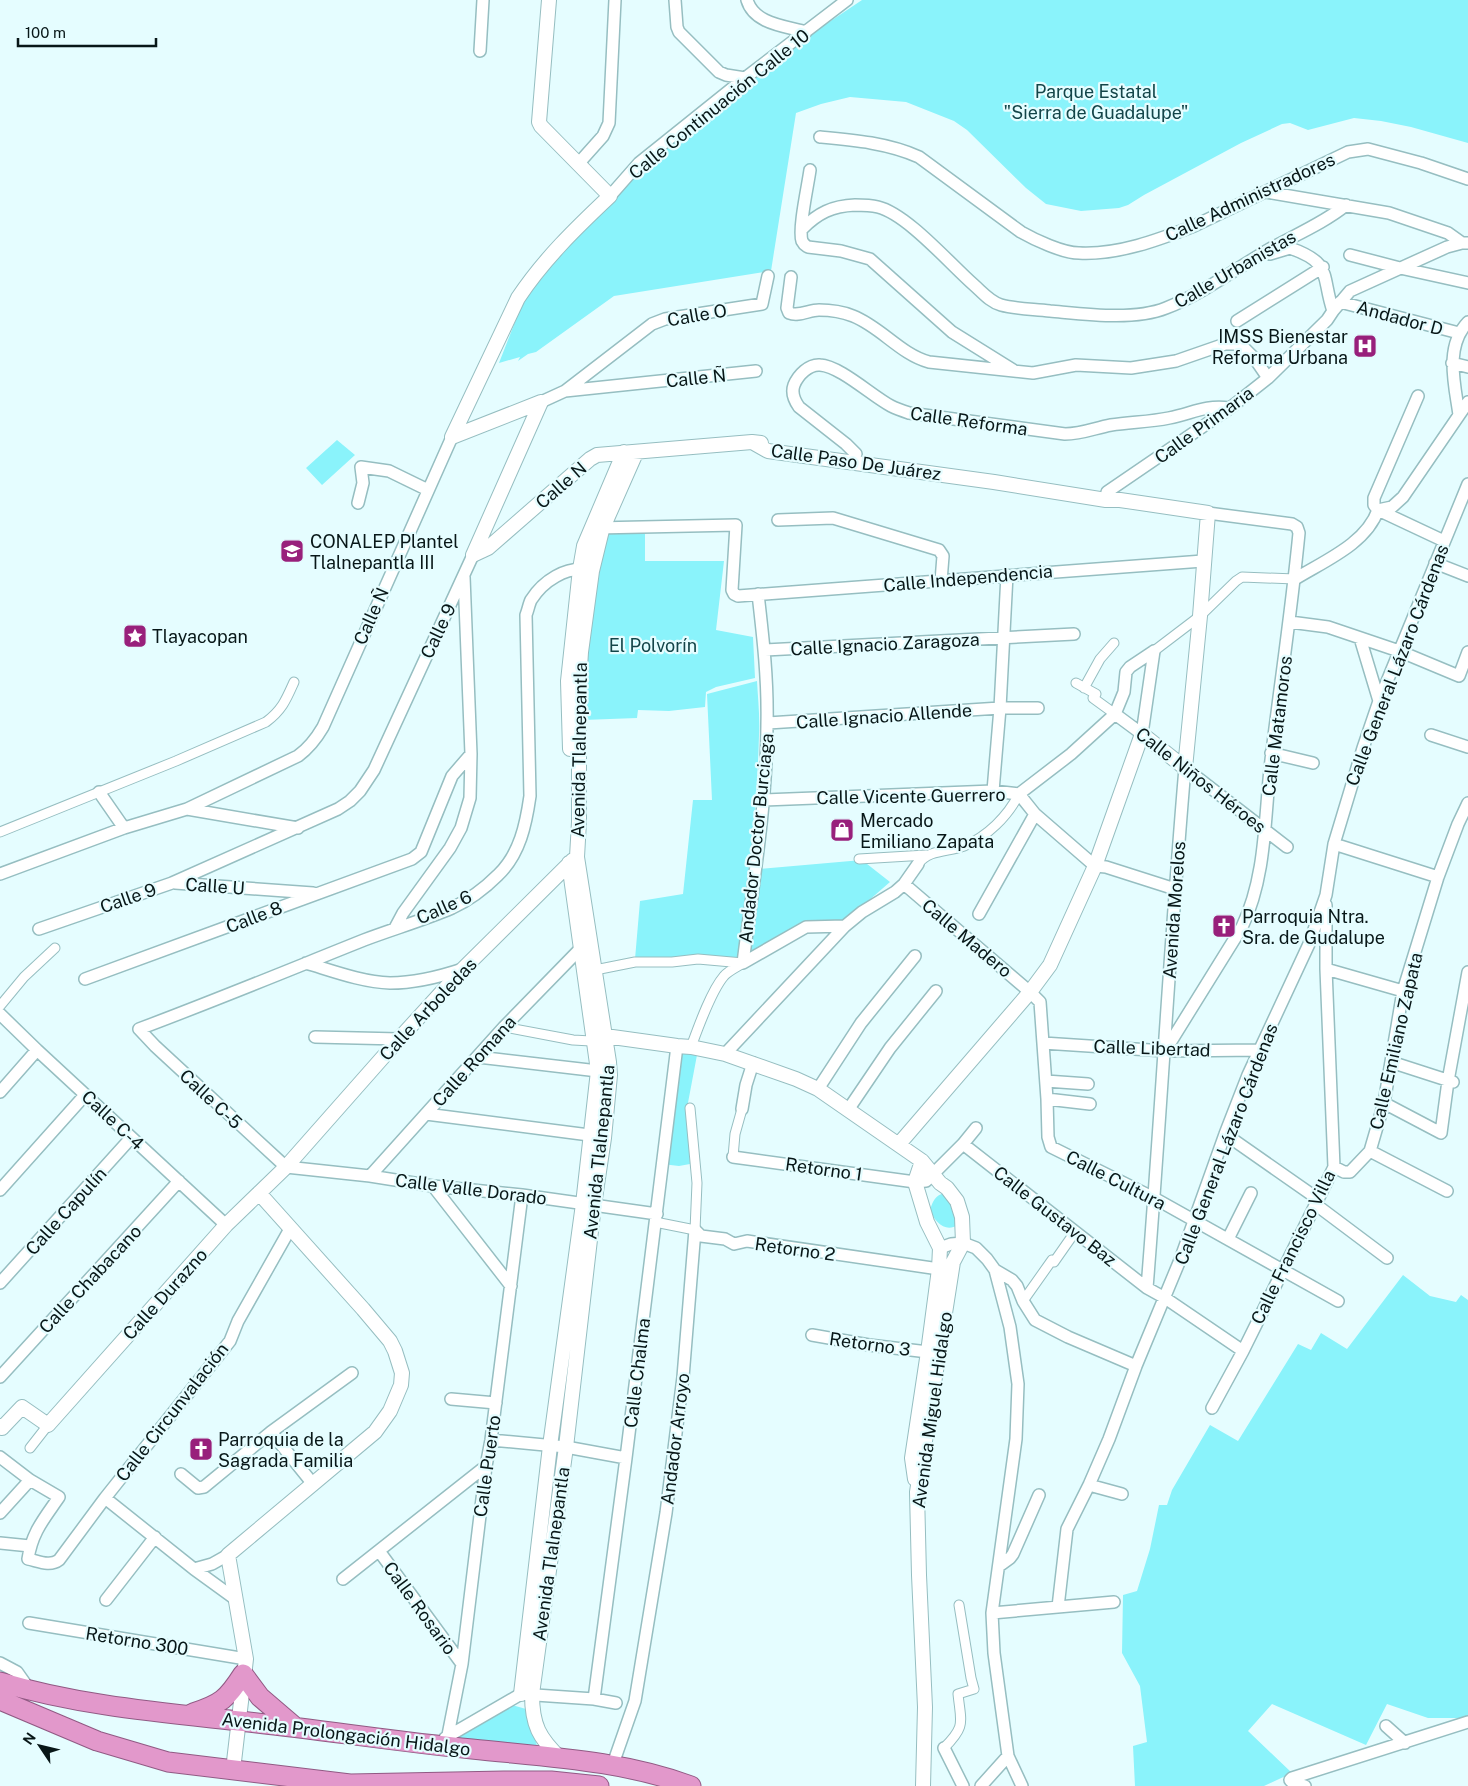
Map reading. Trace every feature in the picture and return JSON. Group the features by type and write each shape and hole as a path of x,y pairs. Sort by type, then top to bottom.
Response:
{"highway":[{"path":"187,1716 214,1706 225,1699 244,1666"},
{"path":"244,1666 260,1697 295,1727"},
{"name":"Avenida Prolongación Hidalgo","path":"0,1682 30,1691 108,1706 187,1716 443,1741 561,1759 613,1764 654,1773 691,1786"},
{"name":"Avenida Prolongación Hidalgo","path":"0,1700 106,1744 168,1762 350,1784 542,1781 598,1786"}],"street":[{"path":"480,51 483,0"},
{"path":"549,0 541,126 610,196"},
{"path":"578,164 603,136 609,123 615,0"},
{"path":"675,0 678,32 719,72 745,78"},
{"path":"747,0 749,7 757,16 765,21 806,32"},
{"name":"Calle Continuación Calle 10","path":"452,437 518,298 532,278 575,228 610,196 640,163 745,78 847,0"},
{"name":"Calle Administradores","path":"820,136 874,144 914,155 1029,237 1077,253 1110,250 1151,242 1194,226 1348,152 1368,149 1421,163 1468,179"},
{"path":"810,170 802,229 802,240 808,247 841,251 870,259 952,332 1017,372"},
{"path":"1266,192 1346,205 1398,216 1448,233 1465,243"},
{"name":"Calle Urbanistas","path":"802,229 820,214 844,206 879,207 894,214 914,228 959,272 996,304 1095,315 1140,314 1168,308 1202,291 1295,234 1335,215 1346,205"},
{"name":"Calle Primaria","path":"1106,496 1230,408 1268,378 1327,320 1336,306 1350,291 1447,247 1465,243"},
{"path":"1258,256 1290,248 1312,258 1322,268 1336,306"},
{"path":"1350,255 1468,283"},
{"path":"1237,321 1322,268"},
{"name":"Calle O","path":"565,391 652,324 665,319 762,304 768,276"},
{"path":"791,276 787,308 789,313 795,315 818,310 843,313 872,325 921,360 1033,373 1076,365 1131,368 1176,361 1225,344 1235,344 1245,349 1255,358 1268,378"},
{"name":"Andador D","path":"1336,306 1459,334"},
{"path":"1459,415 1452,364 1459,334 1468,322"},
{"path":"1452,364 1468,368"},
{"name":"Calle Reforma","path":"856,454 794,401 794,386 803,372 811,367 819,365 833,368 891,406 909,413 1065,434 1080,434 1110,426 1170,418 1214,406 1230,408"},
{"name":"Calle Ñ","path":"0,874 124,828 187,809 298,756 312,743 322,727 452,437 565,391 756,372"},
{"path":"1418,396 1374,498 1374,505 1378,510 1444,541"},
{"name":"Calle 9","path":"39,929 172,883 298,828 338,809 350,801 368,780 464,575 541,402"},
{"path":"1378,510 1392,506 1403,497 1468,402"},
{"name":"Calle N","path":"473,555 488,548 597,455 752,442"},
{"name":"Calle Paso De Juárez","path":"752,442 856,454 994,478"},
{"name":"Calle Paso De Juárez","path":"752,442 768,451 994,478"},
{"name":"Avenida Tlalnepantla","path":"561,1759 548,1747 539,1734 527,1694 550,1446 597,1136 610,1075 599,1035 580,948 573,861 579,822 578,683 586,570 596,550 598,528 630,452"},
{"path":"358,503 362,483 361,467 389,471 428,490"},
{"path":"994,478 1106,496 1120,500 1208,512"},
{"name":"Calle General Lázaro Cárdenas","path":"1058,1607 1067,1529 1109,1439 1136,1366 1195,1221 1225,1134 1260,1050 1309,944 1326,896 1334,844 1379,701 1468,484"},
{"path":"859,858 928,855 965,846 983,837 1011,810 1019,794 1072,754 1115,714 1124,692 1126,672 1130,667 1200,616 1242,577 1295,579 1355,542 1374,522 1378,510"},
{"name":"Calle Matamoros","path":"1165,1051 1242,927 1251,908 1257,887 1265,830 1271,753 1290,622 1299,532 1297,527 1292,524 1208,512"},
{"name":"Avenida Morelos","path":"1147,1288 1175,889 1208,512"},
{"path":"778,520 833,518 940,550 943,556 941,581"},
{"name":"Calle Independencia","path":"598,528 736,525 732,590 738,596 1204,561"},
{"path":"1435,563 1468,576"},
{"name":"Calle 6","path":"139,1029 236,993 306,963 453,907 477,894 500,873 518,846 527,822 530,796 526,615 531,601 540,590 560,573 586,570"},
{"path":"395,928 403,913 450,848 461,828 470,798 471,754 464,575"},
{"path":"993,791 1000,708 1007,575"},
{"name":"Andador Doctor Burciaga","path":"743,963 764,800 768,723 765,650 758,594"},
{"path":"1290,622 1328,627 1399,651 1459,676 1468,652"},
{"name":"Calle Ignacio Zaragoza","path":"765,650 1074,634"},
{"path":"1360,638 1379,701"},
{"path":"1114,643 1080,685 1096,694 1093,698 1115,714"},
{"path":"899,1144 1030,992 1050,965 1095,866 1142,734 1154,651"},
{"path":"0,832 176,761 266,722 277,714 285,703 294,682"},
{"name":"Calle Ignacio Allende","path":"768,723 1000,708 1038,708"},
{"name":"Calle Niños Héroes","path":"1115,714 1287,847"},
{"path":"1431,734 1468,747"},
{"path":"1271,753 1313,762"},
{"name":"Calle 8","path":"85,979 412,859 421,852 452,776 471,754"},
{"name":"Calle Vicente Guerrero","path":"764,800 993,791 1019,794 1035,814 1095,866 1106,867 1175,889"},
{"path":"99,792 124,828"},
{"name":"Calle Emiliano Zapata","path":"1334,1167 1344,1172 1350,1172 1370,1151 1384,1103 1403,991 1438,877 1468,803"},
{"path":"187,809 298,828"},
{"path":"980,914 1035,814"},
{"path":"1334,844 1438,877"},
{"path":"726,1054 845,926 862,912 895,892 904,884 922,859 928,855"},
{"name":"Avenida Tlalnepantla","path":"573,861 595,970 599,1035 597,1136"},
{"name":"Calle Arboledas","path":"286,1167 463,969 573,861"},
{"name":"Calle U","path":"172,883 318,893"},
{"name":"Calle Madero","path":"904,884 1030,992"},
{"name":"Calle Francisco Villa","path":"1212,1408 1243,1351 1334,1167 1326,969 1326,896"},
{"path":"691,1048 707,1008 720,980 725,974 806,927 845,926"},
{"path":"0,1006 24,977 55,948"},
{"name":"Calle Romana","path":"370,1176 504,1027 580,948"},
{"path":"818,1089 861,1023 915,956"},
{"path":"595,970 635,962 672,962 698,959 743,963"},
{"path":"306,963 359,978 388,983 418,981 463,969"},
{"path":"1326,969 1403,991"},
{"path":"1384,1103 1441,1133 1468,972"},
{"path":"848,1110 890,1048 936,991"},
{"path":"1030,992 1040,1002 1047,1099 1090,1104"},
{"name":"Calle C-4","path":"0,1014 226,1225"},
{"path":"504,1027 573,1040 591,1041 599,1035 726,1054 818,1089 922,1161 957,1201 962,1217 963,1243"},
{"name":"Calle C-5","path":"139,1029 286,1167"},
{"path":"315,1037 399,1039"},
{"name":"Calle Libertad","path":"1043,1043 1165,1051 1260,1050"},
{"name":"Calle Chalma","path":"594,1699 656,1218 691,1048"},
{"path":"0,1092 37,1050"},
{"path":"478,1057 598,1071"},
{"path":"1391,1062 1450,1082"},
{"path":"734,1157 735,1134 753,1063"},
{"path":"1046,1081 1088,1084"},
{"path":"0,1190 85,1095"},
{"name":"Calle Cultura","path":"1047,1099 1048,1137 1051,1147 1154,1198 1338,1301"},
{"name":"Andador Arroyo","path":"613,1764 635,1701 666,1513 683,1377 697,1183 690,1108"},
{"path":"426,1114 597,1136"},
{"path":"915,1182 926,1181 934,1174 976,1128"},
{"path":"1225,1134 1387,1258"},
{"name":"Calle Capulín","path":"0,1283 131,1138"},
{"name":"Calle Gustavo Baz","path":"963,1144 1147,1288"},
{"path":"1370,1151 1447,1191"},
{"name":"Retorno 1","path":"734,1157 915,1182"},
{"path":"918,1492 912,1458 928,1352 940,1248 927,1222 915,1182 922,1161"},
{"name":"Calle Valle Dorado","path":"286,1167 588,1204 656,1218"},
{"name":"Calle Durazno","path":"48,1425 226,1225 286,1167"},
{"name":"Calle Chabacano","path":"0,1377 179,1181"},
{"path":"433,1186 511,1286"},
{"path":"1228,1239 1252,1192"},
{"path":"194,1569 212,1564 228,1555 375,1432 383,1423 401,1385 402,1374 390,1341 259,1193"},
{"name":"Calle Puerto","path":"443,1741 462,1664 522,1196"},
{"name":"Avenida Tlalnepantla","path":"527,1694 566,1447 588,1204"},
{"name":"Retorno 2","path":"656,1218 695,1230 701,1236 725,1239 734,1244 747,1241 938,1269"},
{"name":"Calle Circunvalación","path":"30,1546 28,1559 52,1564 59,1560 105,1498 230,1341 238,1321 290,1229"},
{"path":"1023,1301 1052,1260 1054,1262 1075,1232"},
{"path":"940,1248 951,1244 963,1243 976,1248 987,1258 995,1270 1010,1327 1018,1384 1016,1439 992,1614 994,1653 1008,1756 1022,1786"},
{"name":"Avenida Miguel Hidalgo","path":"923,1786 925,1707 919,1575 918,1492 953,1262 963,1243"},
{"path":"995,1270 1012,1280 1017,1286 1023,1301 1036,1320 1068,1337 1136,1366"},
{"path":"1147,1288 1165,1298 1243,1351"},
{"name":"Retorno 3","path":"812,1335 869,1345 928,1352"},
{"path":"181,1474 201,1489 271,1432 352,1373"},
{"path":"451,1399 496,1403"},
{"path":"1,1428 22,1407 48,1425 30,1448"},
{"path":"271,1432 313,1484"},
{"path":"491,1440 566,1447 626,1458"},
{"path":"0,1457 30,1480 59,1497 36,1531 30,1546 0,1543"},
{"path":"343,1579 486,1466"},
{"path":"0,1513 30,1480"},
{"path":"1089,1485 1122,1494"},
{"path":"999,1566 1013,1554 1040,1494"},
{"path":"105,1498 194,1569 234,1598"},
{"path":"106,1600 155,1537"},
{"name":"Calle Rosario","path":"379,1551 462,1664"},
{"path":"228,1555 244,1666 233,1770"},
{"path":"992,1614 1114,1602"},
{"path":"959,1605 974,1689 958,1694 961,1728 944,1748 963,1786"},
{"name":"Retorno 300","path":"29,1623 244,1666"},
{"path":"0,1663 16,1672 30,1691"},
{"path":"443,1741 527,1694 594,1699 616,1703"},
{"path":"1305,1786 1290,1780 1468,1722"},
{"path":"1386,1726 1405,1743"},
{"path":"981,1786 1008,1756"}],"green space":[{"name":"Parque Estatal \"Sierra de Guadalupe\"","path":"862,0 1468,0 1468,143 1411,127 1354,118 1308,130 1290,123 1282,124 1241,143 1128,205 1119,208 1081,211 1046,204 1026,188 967,130 954,121 906,102 850,97 821,104 796,113 771,271 614,296 536,352 528,354 518,361 520,357 499,363 522,304 587,219 667,147 774,59"},
{"path":"337,440 355,455 322,485 306,468"},
{"name":"El Polvorín","path":"602,530 645,534 645,561 724,561 716,630 753,637 755,678 716,687 706,692 705,707 669,711 638,710 637,718 583,720 589,607"},
{"path":"757,681 759,728 756,791 749,876 738,960 635,959 640,901 683,894 693,800 712,800 707,694"},
{"path":"862,860 890,882 844,922 804,925 747,957 758,869"},
{"path":"680,1050 697,1055 687,1108 690,1164 679,1166 662,1164"},
{"path":"945,1193 948,1196 958,1225 949,1228 941,1225 930,1210 935,1199"},
{"path":"1403,1275 1430,1296 1456,1302 1461,1295 1468,1300 1468,1718 1428,1718 1387,1704 1366,1745 1272,1704 1248,1731 1292,1773 1264,1786 1135,1786 1133,1746 1147,1742 1140,1686 1122,1653 1123,1595 1137,1591 1150,1549 1159,1505 1167,1505 1172,1490 1210,1425 1238,1441 1298,1344 1311,1350 1321,1333 1347,1349"},
{"path":"512,1705 526,1709 538,1749 450,1739"}],"place":[{"name":"IMSS Bienestar Reforma Urbana","path":"1365,346"},
{"name":"CONALEP Plantel Tlalnepantla III","path":"292,551"},
{"name":"Tlayacopan","path":"135,636"},
{"name":"Mercado Emiliano Zapata","path":"842,830"},
{"name":"Parroquia Ntra. Sra. de Gudalupe","path":"1224,926"},
{"name":"Parroquia de la Sagrada Familia","path":"201,1449"}]}
